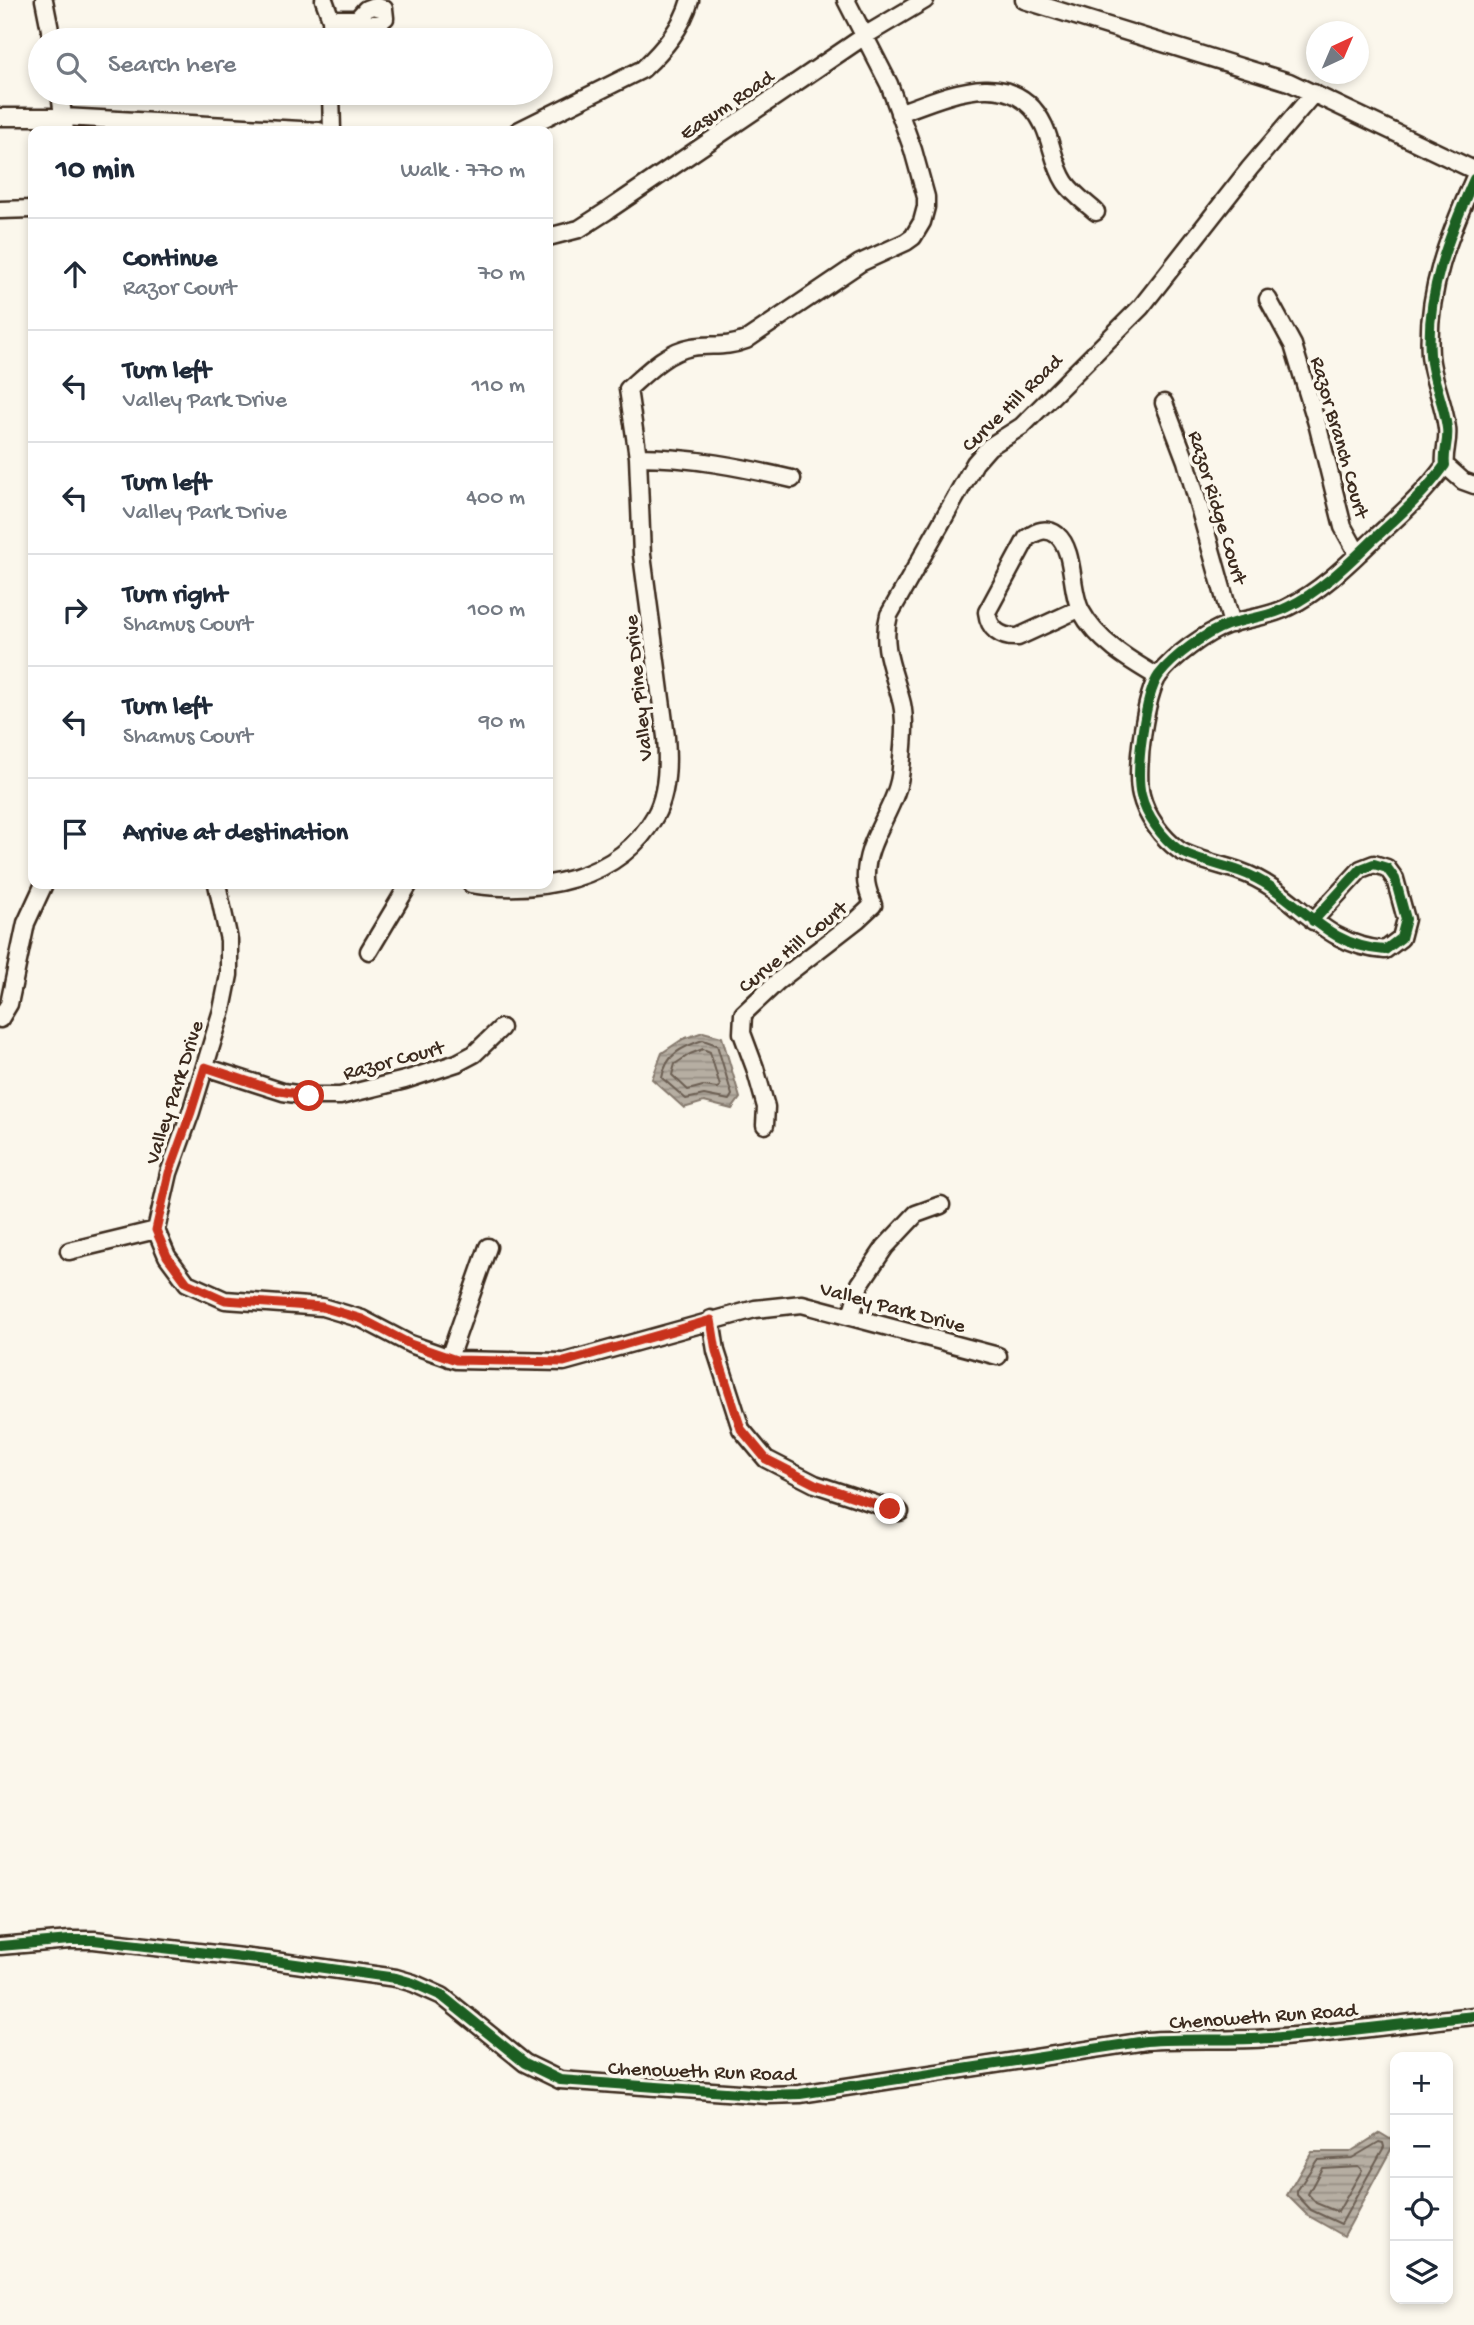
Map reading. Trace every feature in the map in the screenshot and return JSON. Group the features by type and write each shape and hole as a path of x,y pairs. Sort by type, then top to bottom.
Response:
{"street":[{"path":"44,0 50,28"},
{"path":"324,0 331,28"},
{"path":"529,126 643,69 659,54 677,30 690,0"},
{"path":"846,0 857,24 866,35 871,53 888,84 899,113 971,89 988,88 1016,96 1036,113 1040,120 1064,181 1096,212"},
{"name":"Easum Road","path":"553,236 579,229 866,35 925,0"},
{"path":"1024,0 1276,78 1314,93 1474,170"},
{"path":"331,19 357,19"},
{"name":"Curve Hill Road","path":"866,883 868,860 896,794 901,769 902,704 889,660 887,622 975,463 989,447 1022,426 1141,307 1250,168 1314,93"},
{"path":"62,105 64,124"},
{"path":"331,105 332,126"},
{"name":"Valley Pine Drive","path":"553,883 587,875 603,867 629,847 655,816 665,783 667,747 642,555 638,457 628,388 672,354 690,347 730,345 746,340 860,263 913,237 925,214 926,197 899,113"},
{"path":"0,117 64,124 137,126"},
{"path":"1474,179 1441,261 1432,310 1430,354 1448,430 1443,455 1445,465 1464,481 1474,485"},
{"path":"0,210 28,209"},
{"name":"Razor Branch Court","path":"1268,299 1293,345 1318,427 1343,527 1358,554"},
{"name":"Razor Ridge Court","path":"1164,403 1186,461 1232,624"},
{"path":"638,457 676,457 792,479"},
{"path":"1313,921 1361,869 1374,863 1387,867 1395,879 1406,919 1401,938 1385,950 1366,949 1343,941 1313,921 1293,902 1257,877 1180,852 1153,823 1140,794 1140,745 1158,677 1185,650 1226,626 1279,612 1300,601 1358,554 1416,500 1433,483 1445,465"},
{"path":"1079,609 1018,637 1007,637 996,632 988,623 987,612 1027,538 1037,531 1048,530 1057,535 1065,547 1079,609 1098,636 1158,677"},
{"name":"Curve Hill Court","path":"765,1125 766,1107 742,1033 743,1014 777,982 869,910 873,905 866,883"},
{"path":"0,1019 9,1004 26,923 42,889"},
{"name":"Valley Park Drive","path":"218,889 227,924 230,957 222,1010 169,1173 156,1230 167,1256 187,1283 225,1300 322,1307 362,1319 410,1344 456,1360 564,1362 755,1309 802,1304 998,1356"},
{"path":"369,951 405,889"},
{"name":"Razor Court","path":"205,1067 283,1092 309,1096 340,1096 405,1080 457,1063 474,1054 501,1028"},
{"path":"851,1315 860,1284 885,1247 916,1214 942,1205"},
{"path":"69,1251 156,1230"},
{"path":"449,1358 488,1247"},
{"path":"711,1320 716,1351 741,1429 766,1459 815,1484 900,1512"},
{"name":"Chenoweth Run Road","path":"0,1946 94,1940 267,1959 396,1978 442,1996 525,2063 560,2080 766,2095 800,2094 1146,2041 1273,2038 1474,2016"}],"water":[{"path":"703,1032 722,1037 740,1098 732,1109 704,1102 684,1108 652,1079 662,1053 683,1039"},
{"path":"1380,2133 1390,2139 1390,2151 1344,2236 1307,2215 1287,2195 1312,2152 1350,2152"}],"cycle path":[{"path":"1313,921 1361,869 1374,864 1387,868 1395,879 1406,919 1401,938 1385,950 1362,946 1325,928 1309,916 1278,891 1260,880 1179,850 1156,826 1141,795 1139,769 1149,698 1165,668 1200,640 1218,629 1281,610 1323,585 1403,512 1445,465 1447,428 1430,355 1432,309 1441,264 1474,179"},
{"path":"0,1946 94,1940 396,1978 442,1996 525,2063 560,2080 767,2095 800,2094 1146,2041 1270,2038 1474,2016"}],"route":[{"path":"309,1096 274,1090 205,1067 169,1173 156,1230 167,1256 187,1283 225,1300 322,1307 362,1319 410,1344 456,1360 564,1362 711,1320 716,1351 741,1429 766,1459 815,1484 890,1509"}]}
